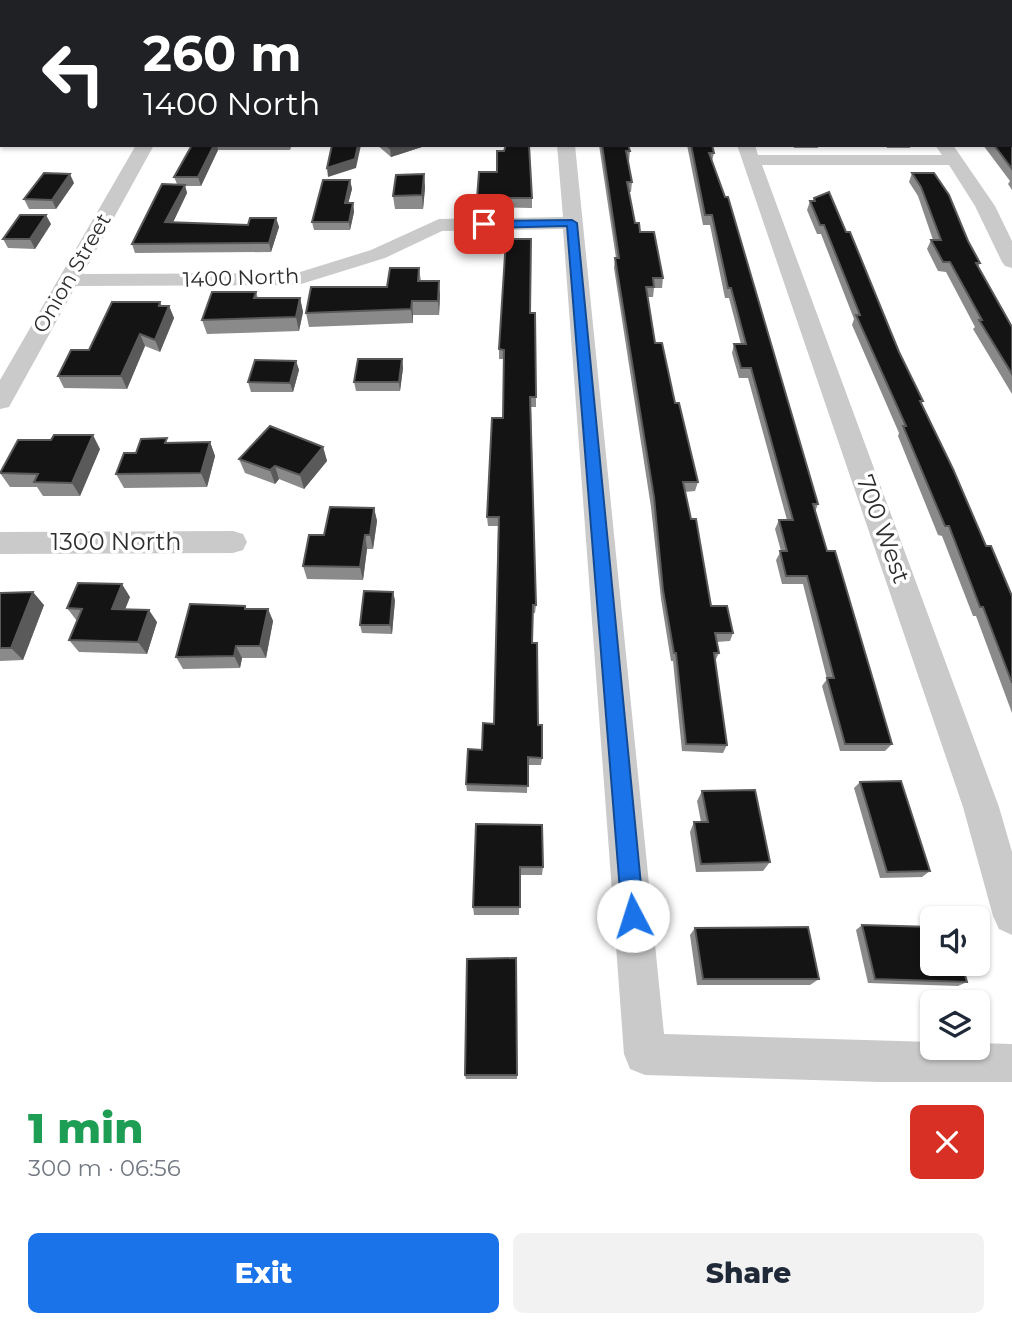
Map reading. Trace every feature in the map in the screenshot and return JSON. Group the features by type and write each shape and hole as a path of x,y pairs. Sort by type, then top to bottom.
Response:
{"street":[{"name":"Onion Street","path":"0,401 144,147"},
{"path":"566,147 645,1054 1012,1065"},
{"path":"749,153 949,153 985,206 1012,262"},
{"name":"700 West","path":"749,153 981,807 1012,916"},
{"name":"1400 North","path":"68,280 298,279 379,254 439,225 572,223"},
{"name":"1300 North","path":"0,543 233,542"}],"building":[{"path":"191,147 213,147 198,177 174,177"},
{"path":"332,147 358,147 355,159 327,168"},
{"path":"505,147 529,147 532,198 477,198 479,172 497,172 497,151 504,151"},
{"path":"602,147 629,147 630,151 626,151 632,182 627,182 635,223 639,223 640,232 654,232 663,278 653,278 654,287 646,287 655,343 662,343 675,403 679,403 698,482 683,482 691,519 696,519 711,606 727,606 733,633 715,633 719,653 714,653 727,745 686,744 676,653 663,590 654,497 615,258 619,258"},
{"path":"691,147 712,147 714,153 709,153 725,197 728,197 818,504 813,504 827,551 835,551 892,744 845,744 827,678 834,678 807,576 786,576 780,551 787,551 779,520 793,520 751,368 741,368 734,344 746,344 731,288 728,288 712,215 705,215"},
{"path":"996,147 1012,147 1012,169"},
{"path":"44,173 70,174 52,200 24,199"},
{"path":"912,173 934,173 949,195 980,263 976,263 1012,327 1012,374 979,320 982,320 950,262 943,262 931,240 941,240 921,187"},
{"path":"424,174 422,195 393,196 396,175"},
{"path":"323,180 350,180 345,203 353,203 349,222 312,222"},
{"path":"162,184 185,185 165,222 248,225 250,218 276,218 269,243 132,244"},
{"path":"829,192 846,232 850,232 899,352 923,401 920,401 986,546 991,546 1012,596 1012,683 949,526 945,526 903,426 906,426 856,315 860,315 824,225 820,225 810,201 815,201 814,198"},
{"path":"20,215 46,215 30,239 3,239"},
{"path":"506,239 531,239 530,313 535,313 536,397 530,397 536,605 533,605 532,643 537,643 538,725 542,725 542,758 528,757 528,786 466,784 468,749 482,750 483,723 494,724 499,517 487,517 492,418 503,418 504,350 499,349"},
{"path":"390,268 419,268 418,281 439,281 438,301 412,301 411,309 306,313 311,287 387,287"},
{"path":"212,292 256,292 254,298 300,298 296,317 202,320"},
{"path":"112,302 160,302 159,306 169,306 155,340 140,334 121,376 58,376 71,350 89,350"},
{"path":"358,359 402,359 399,382 354,382"},
{"path":"255,360 296,361 290,383 248,382"},
{"path":"270,426 323,447 300,475 275,466 270,470 239,459"},
{"path":"54,435 93,435 72,483 34,482 38,474 0,473 18,440 51,440"},
{"path":"167,438 165,443 210,442 201,473 116,474 124,453 136,453 141,439"},
{"path":"330,507 374,508 370,535 365,535 360,567 303,566 309,535 324,535"},
{"path":"78,583 122,584 112,609 149,610 138,642 69,640 82,609 67,608"},
{"path":"364,591 393,592 390,625 360,625"},
{"path":"33,592 11,648 0,648 0,593"},
{"path":"190,604 268,609 260,646 236,646 234,656 176,657"},
{"path":"901,781 930,871 887,872 860,782"},
{"path":"755,790 770,862 701,864 694,822 708,822 702,791"},
{"path":"476,824 542,825 543,867 520,867 520,907 473,907"},
{"path":"862,925 920,927 920,976 965,976 967,982 875,979"},
{"path":"808,927 819,979 703,979 695,928"},
{"path":"516,958 517,1075 465,1075 467,959"}],"route":[{"path":"484,224 572,223 633,916"}]}
